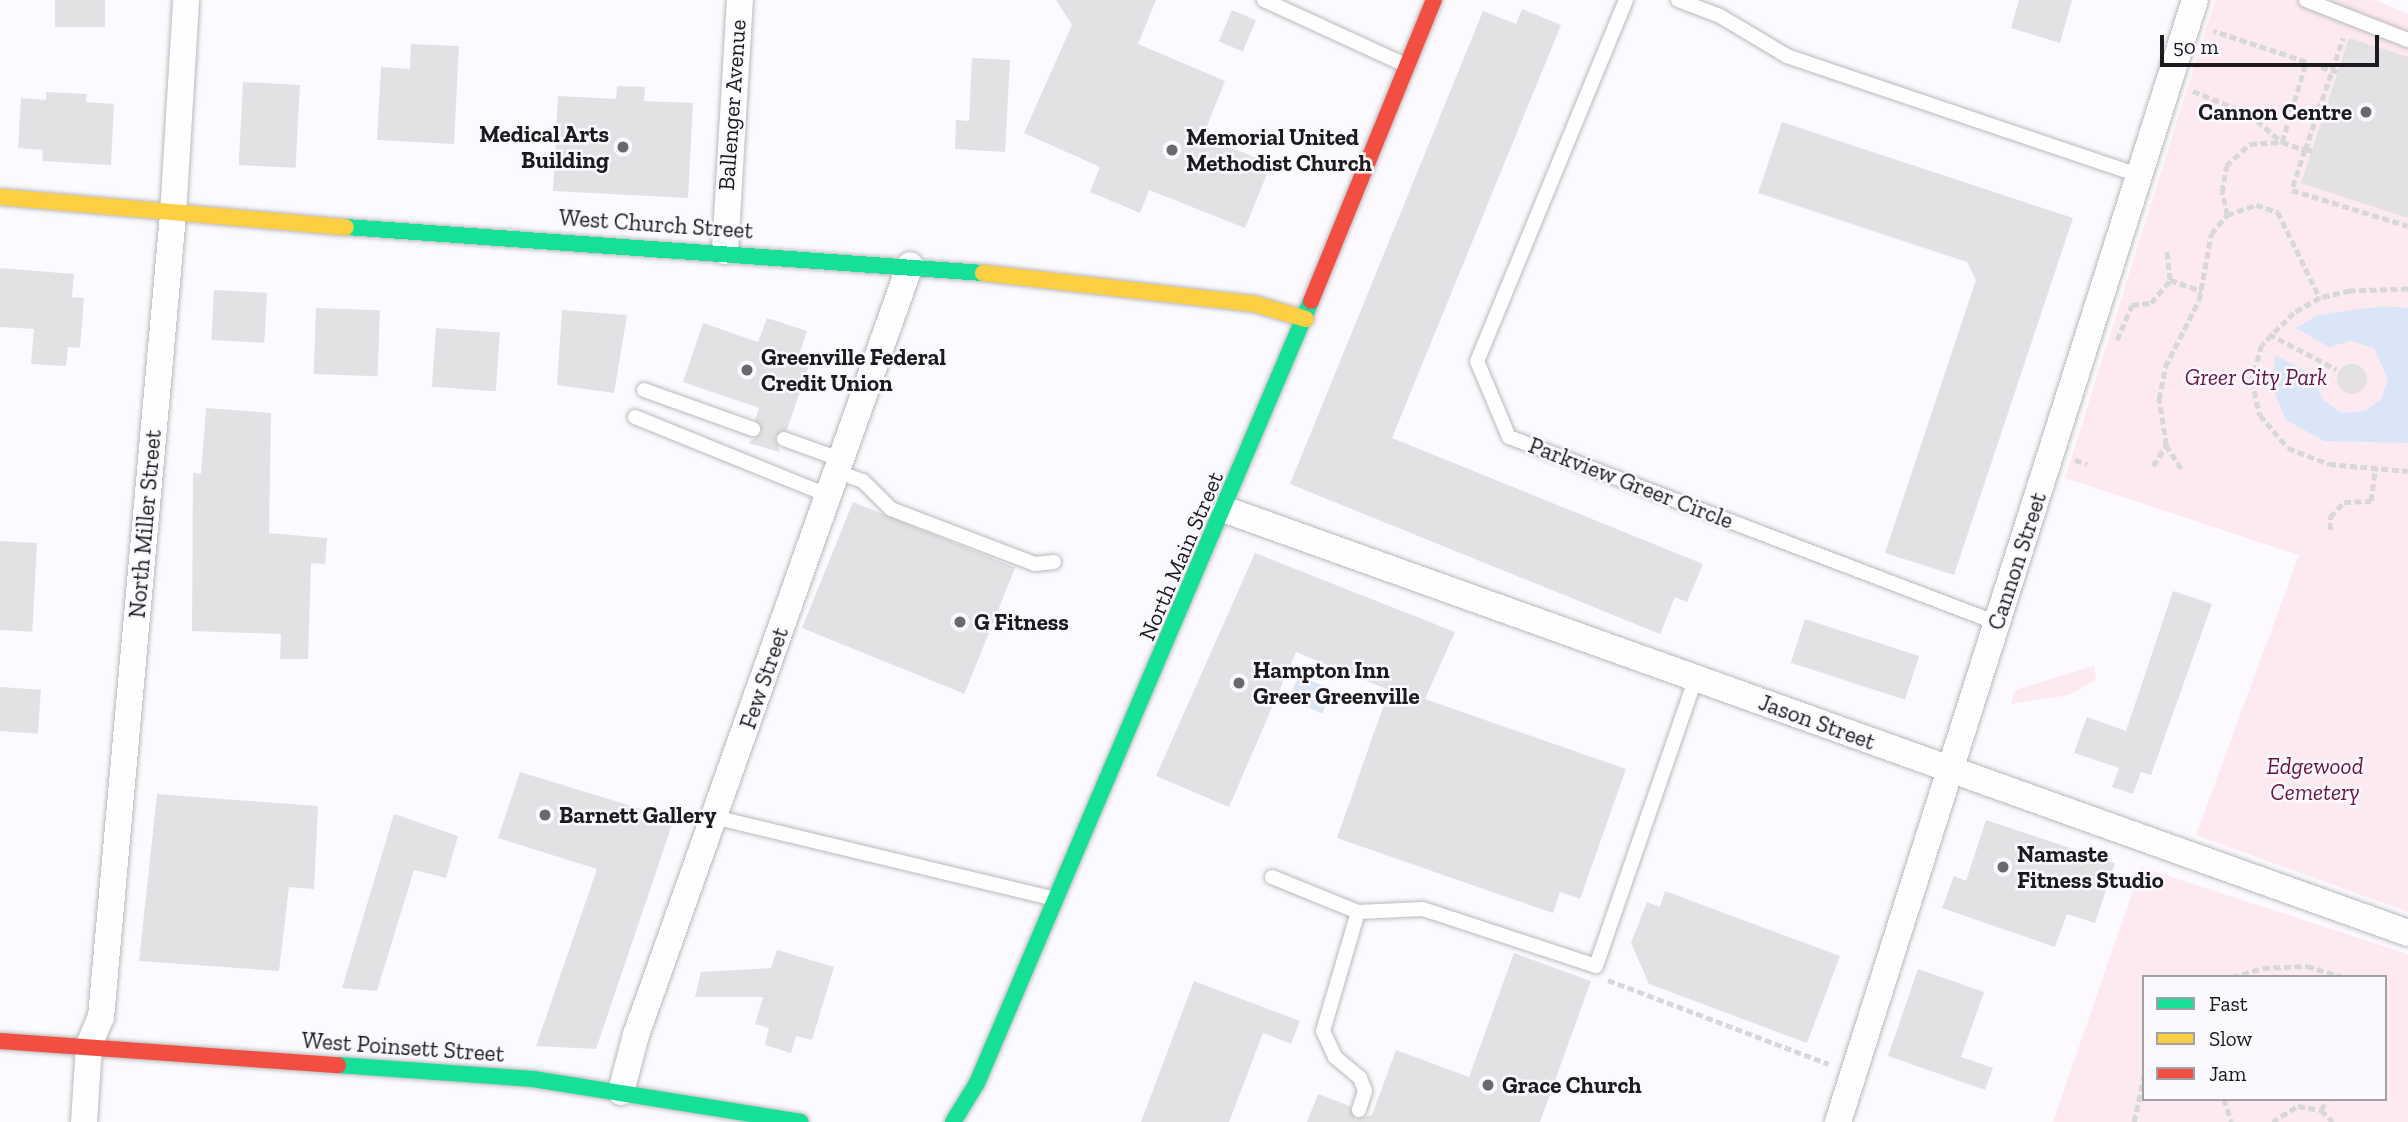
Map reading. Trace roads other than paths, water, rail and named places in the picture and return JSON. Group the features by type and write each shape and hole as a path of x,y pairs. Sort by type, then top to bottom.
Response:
{"main road":[{"name":"North Main Street","path":"953,1122 977,1083 1226,510 1434,0"},
{"name":"West Church Street","path":"0,197 173,215 910,265 1235,301 1306,319"},
{"name":"West Poinsett Street","path":"0,1041 89,1045 533,1079 801,1122"}],"street":[{"name":"North Miller Street","path":"84,1122 89,1045 101,1017 173,215 186,0"},
{"name":"Ballenger Avenue","path":"725,251 740,0"},
{"name":"Cannon Street","path":"1838,1122 2195,0"},
{"name":"Few Street","path":"621,1092 714,817 910,265"},
{"name":"Jason Street","path":"1226,510 2408,933"}],"lane":[{"path":"1264,0 1407,65"},
{"name":"Parkview Greer Circle","path":"1626,0 1477,361 1509,437 1997,623"},
{"path":"1678,0 1720,16 1787,56 2139,175"},
{"path":"2306,0 2408,40"},
{"path":"644,390 753,429"},
{"path":"635,417 863,481 891,509 1035,564 1054,562"},
{"path":"784,439 834,475"},
{"path":"1272,877 1358,912 1423,909 1596,967 1696,678"},
{"path":"714,817 1057,900"},
{"path":"1358,912 1323,1031 1335,1057 1360,1078 1365,1091 1359,1110"}],"water":[{"path":"2383,306 2408,308 2408,443 2324,441 2286,420 2272,387 2275,355 2313,375 2323,400 2342,413 2365,411 2381,399 2388,380 2374,348 2351,341 2329,347 2296,328 2318,315"},
{"path":"1299,675 1333,690 1322,714 1288,699"}],"place":[{"name":"Cannon Centre","path":"2366,112"},
{"name":"Medical Arts Building","path":"623,147"},
{"name":"Memorial United Methodist Church","path":"1172,150"},
{"name":"Greenville Federal Credit Union","path":"747,370"},
{"name":"G Fitness","path":"960,622"},
{"name":"Hampton Inn Greer Greenville","path":"1239,683"},
{"name":"Barnett Gallery","path":"545,815"},
{"name":"Namaste Fitness Studio","path":"2003,867"},
{"name":"Grace Church","path":"1488,1085"}],"park label":[{"name":"Greer City Park","path":"2256,377"},
{"name":"Edgewood Cemetery","path":"2315,779"}]}
